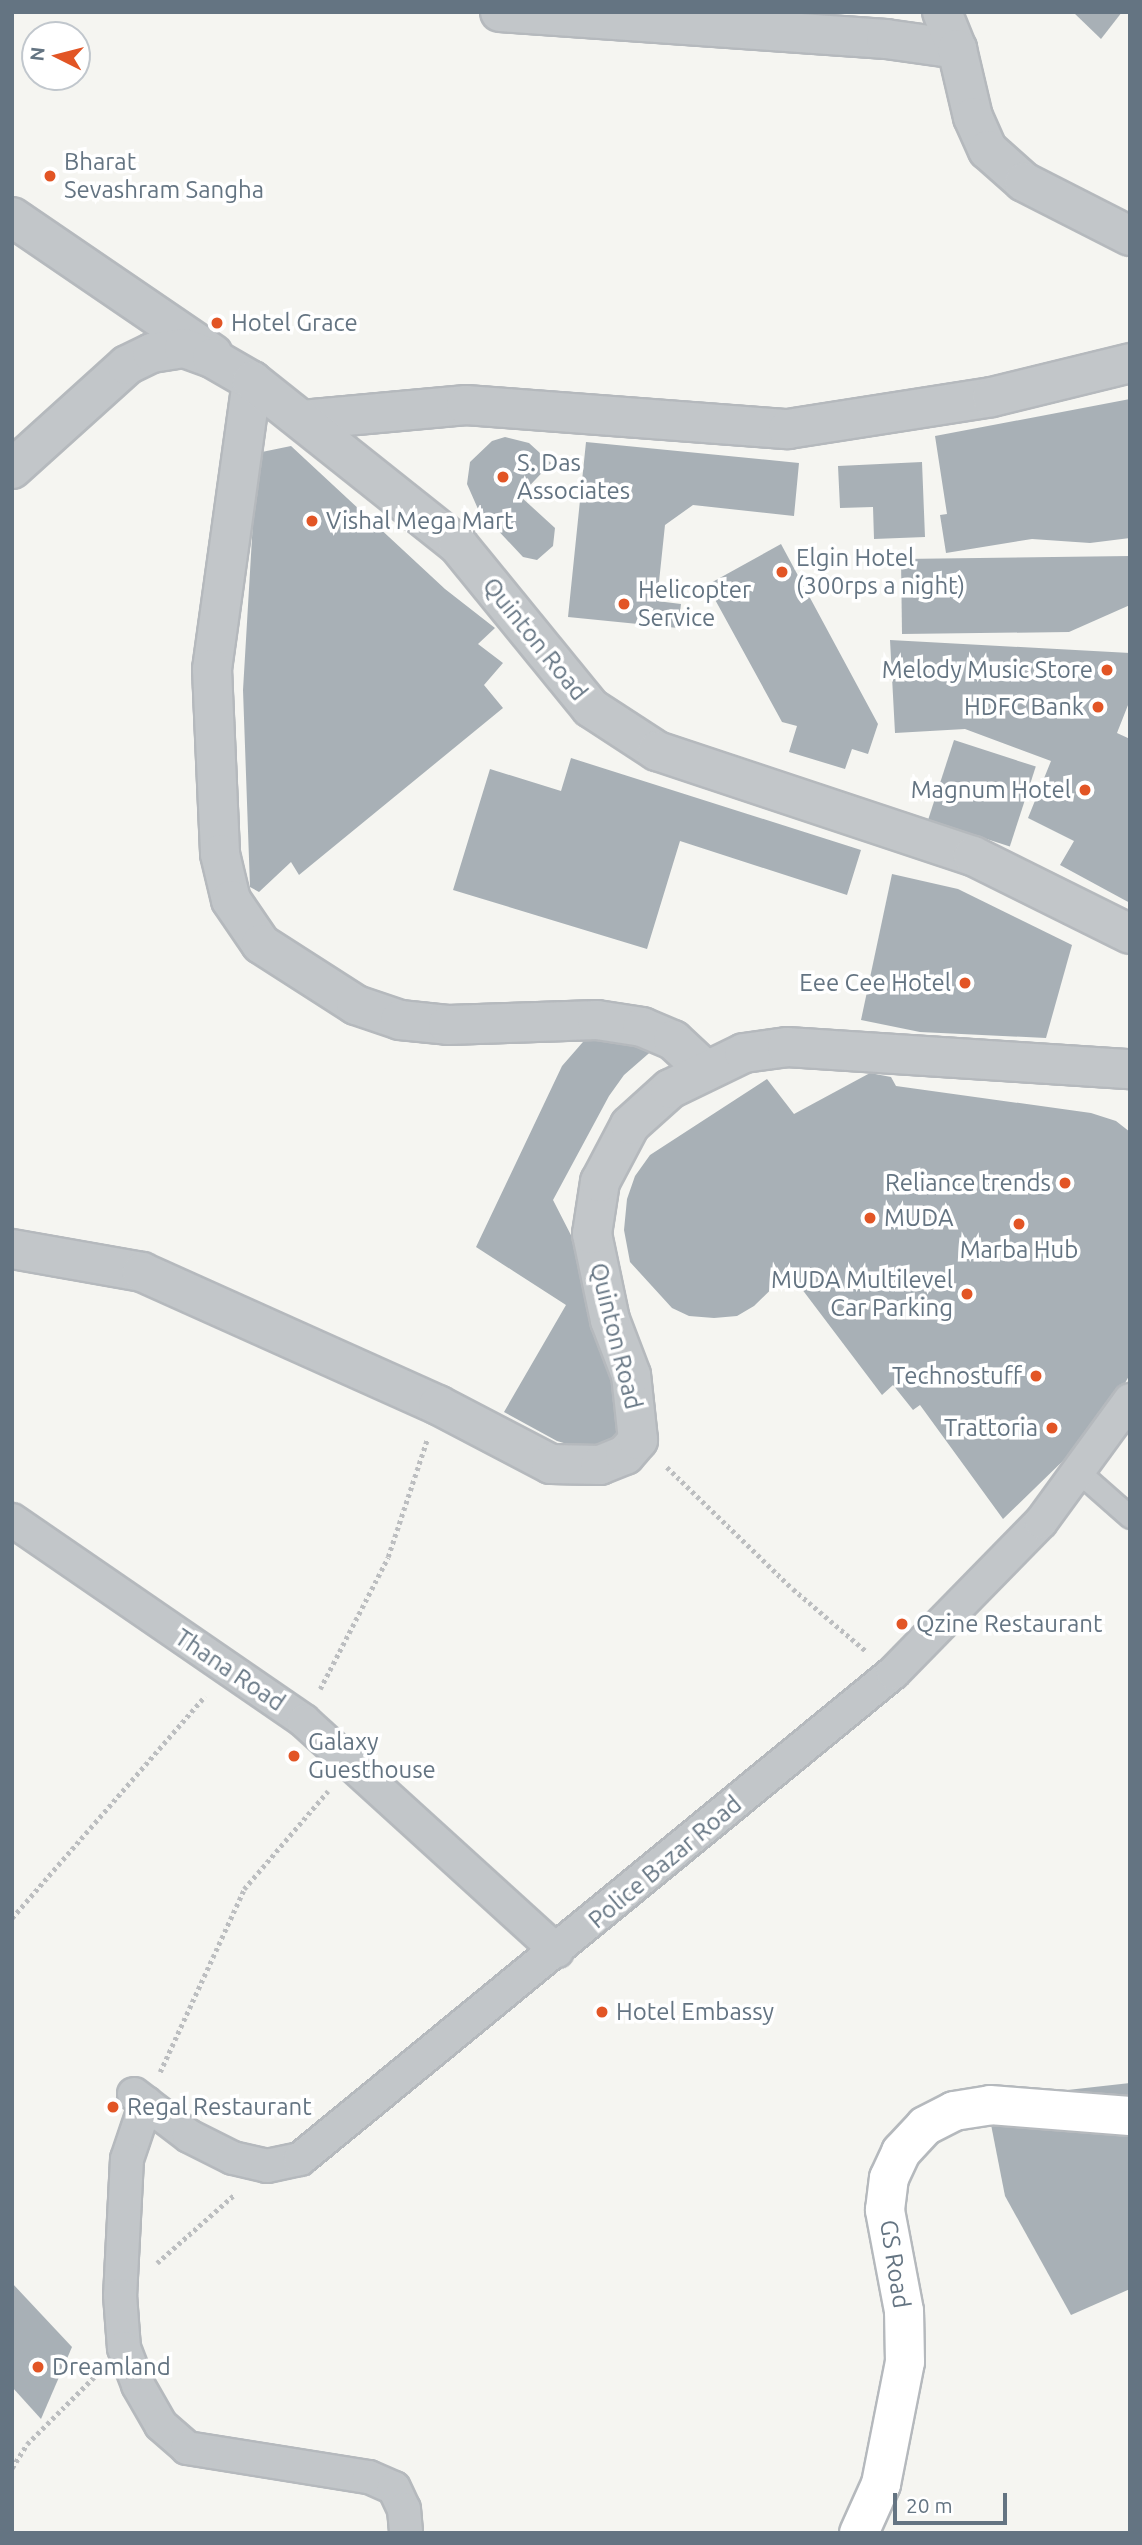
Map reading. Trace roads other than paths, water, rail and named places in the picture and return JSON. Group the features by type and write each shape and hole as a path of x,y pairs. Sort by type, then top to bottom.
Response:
{"main road":[{"name":"GS Road","path":"859,2533 881,2484 905,2362 904,2311 885,2210 889,2178 901,2151 925,2126 954,2111 990,2105 1130,2116"}],"street":[{"path":"500,12 886,39 957,49"},
{"path":"942,12 957,49 973,117 988,150 1024,182 1130,236"},
{"path":"12,217 248,379 215,620 212,669 220,854 231,900 261,944 356,1005 400,1020 448,1025 597,1020 642,1027 673,1040 703,1069"},
{"name":"Quinton Road","path":"12,469 127,365 152,353 184,348 248,379 458,545 591,708 657,751 973,856 1130,934"},
{"path":"302,420 466,405 788,429 992,397 1130,363"},
{"name":"Quinton Road","path":"12,1249 142,1272 438,1405 551,1464 600,1465 625,1455 638,1440 631,1376 610,1320 592,1234 600,1182 630,1125 670,1088 703,1069 744,1053 788,1047 1130,1069"},
{"name":"Police Bazar Road","path":"406,2533 404,2509 394,2488 369,2477 187,2448 161,2424 138,2385 124,2348 120,2295 127,2159 140,2099 189,2136 233,2158 267,2166 300,2159 893,1673 1041,1522 1130,1400"},
{"name":"Thana Road","path":"12,1520 304,1721 557,1951"}],"lane":[{"path":"1079,1472 1130,1517"}],"place":[{"name":"Bharat Sevashram Sangha","path":"50,176"},
{"name":"Hotel Grace","path":"217,323"},
{"name":"S. Das Associates","path":"503,477"},
{"name":"Vishal Mega Mart","path":"312,521"},
{"name":"Elgin Hotel (300rps a night)","path":"782,572"},
{"name":"Helicopter Service","path":"624,604"},
{"name":"Melody Music Store","path":"1107,670"},
{"name":"HDFC Bank","path":"1098,707"},
{"name":"Magnum Hotel","path":"1085,790"},
{"name":"Eee Cee Hotel","path":"965,983"},
{"name":"Reliance trends","path":"1065,1183"},
{"name":"MUDA","path":"870,1218"},
{"name":"Marba Hub","path":"1019,1224"},
{"name":"MUDA Multilevel Car Parking","path":"967,1294"},
{"name":"Technostuff","path":"1036,1376"},
{"name":"Trattoria","path":"1052,1428"},
{"name":"Qzine Restaurant","path":"902,1624"},
{"name":"Galaxy Guesthouse","path":"294,1756"},
{"name":"Hotel Embassy","path":"602,2012"},
{"name":"Regal Restaurant","path":"113,2107"},
{"name":"Dreamland","path":"38,2367"}]}
